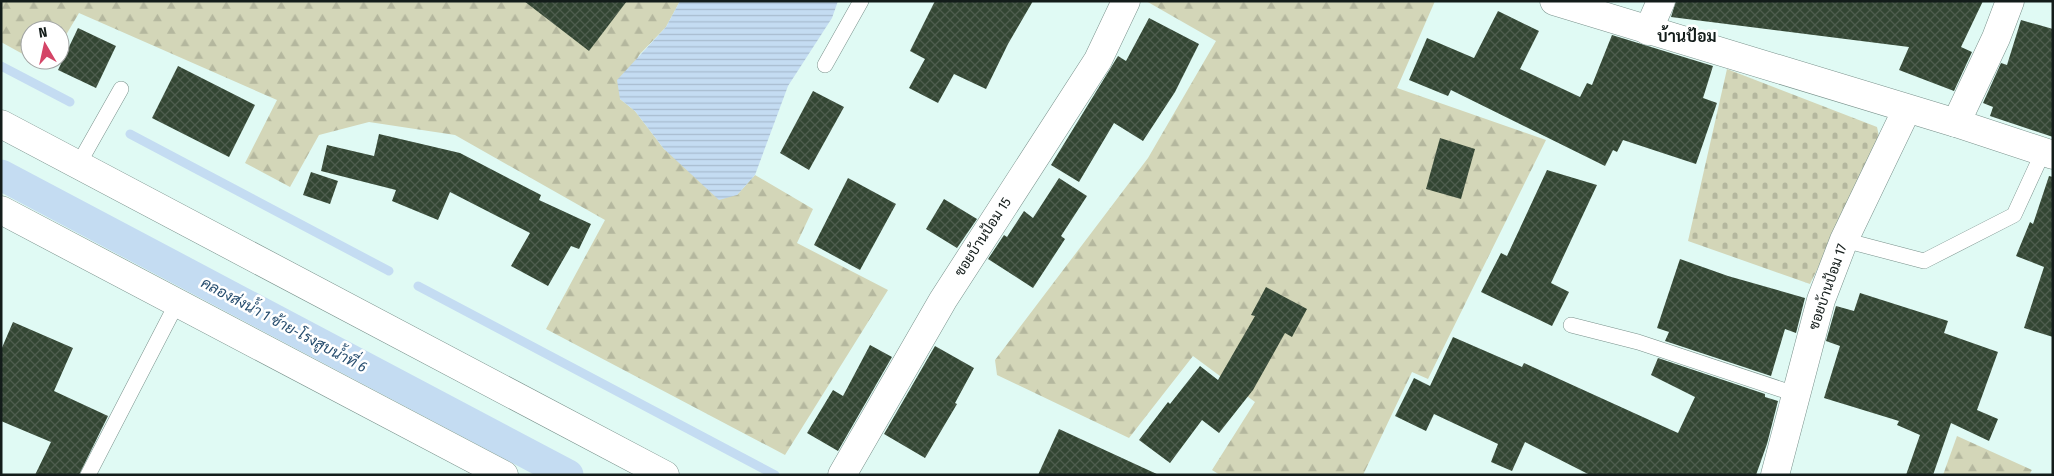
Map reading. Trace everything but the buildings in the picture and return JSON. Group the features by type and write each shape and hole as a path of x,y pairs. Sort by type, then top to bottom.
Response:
{"street":[{"name":"ซอยบ้านป้อม 15","path":"842,475 943,300 1098,60 1126,1"},
{"path":"1554,1 1956,123 2048,154"},
{"path":"1648,31 1661,1"},
{"path":"1956,123 1996,38 2010,1"},
{"name":"ซอยบ้านป้อม 17","path":"1775,475 1821,300 1844,240 1908,109"},
{"path":"1,124 665,475"},
{"path":"1,210 504,475"}],"lane":[{"path":"825,65 861,1"},
{"path":"78,164 121,89"},
{"path":"1844,240 1924,261 2014,215 2048,154"},
{"path":"88,475 177,303"},
{"path":"1571,325 1638,342 1795,394"}],"green space":[{"path":"1,1 680,1 666,27 639,55 620,99 635,111 664,149 737,195 755,175 813,209 797,243 888,290 785,455 546,329 605,220 455,135 369,122 319,135 290,187 245,163 277,100 79,13 70,28 70,20 20,20 20,52 1,42"},
{"path":"1146,1 1435,1 1397,88 1546,140 1428,379 1412,372 1363,475 1220,475 1212,470 1255,402 1193,356 1129,438 997,375 995,360 1148,158 1216,41"},
{"path":"1727,69 1877,127 1880,141 1810,284 1688,241"},
{"path":"1957,436 2032,470 2029,475 1943,475"}],"water":[{"path":"680,1 838,1 832,18 788,86 755,175 737,195 719,200 664,149 635,111 620,99 617,80 666,27"}],"waterway":[{"path":"1,66 70,102"},
{"path":"130,134 389,271"},
{"name":"คลองส่งน้ำ 1 ซ้าย-โรงสูบน้ำที่ 6","path":"1,175 568,475"},
{"path":"418,286 775,475"}],"district":[{"name":"บ้านป้อม","path":"1687,36"}]}
